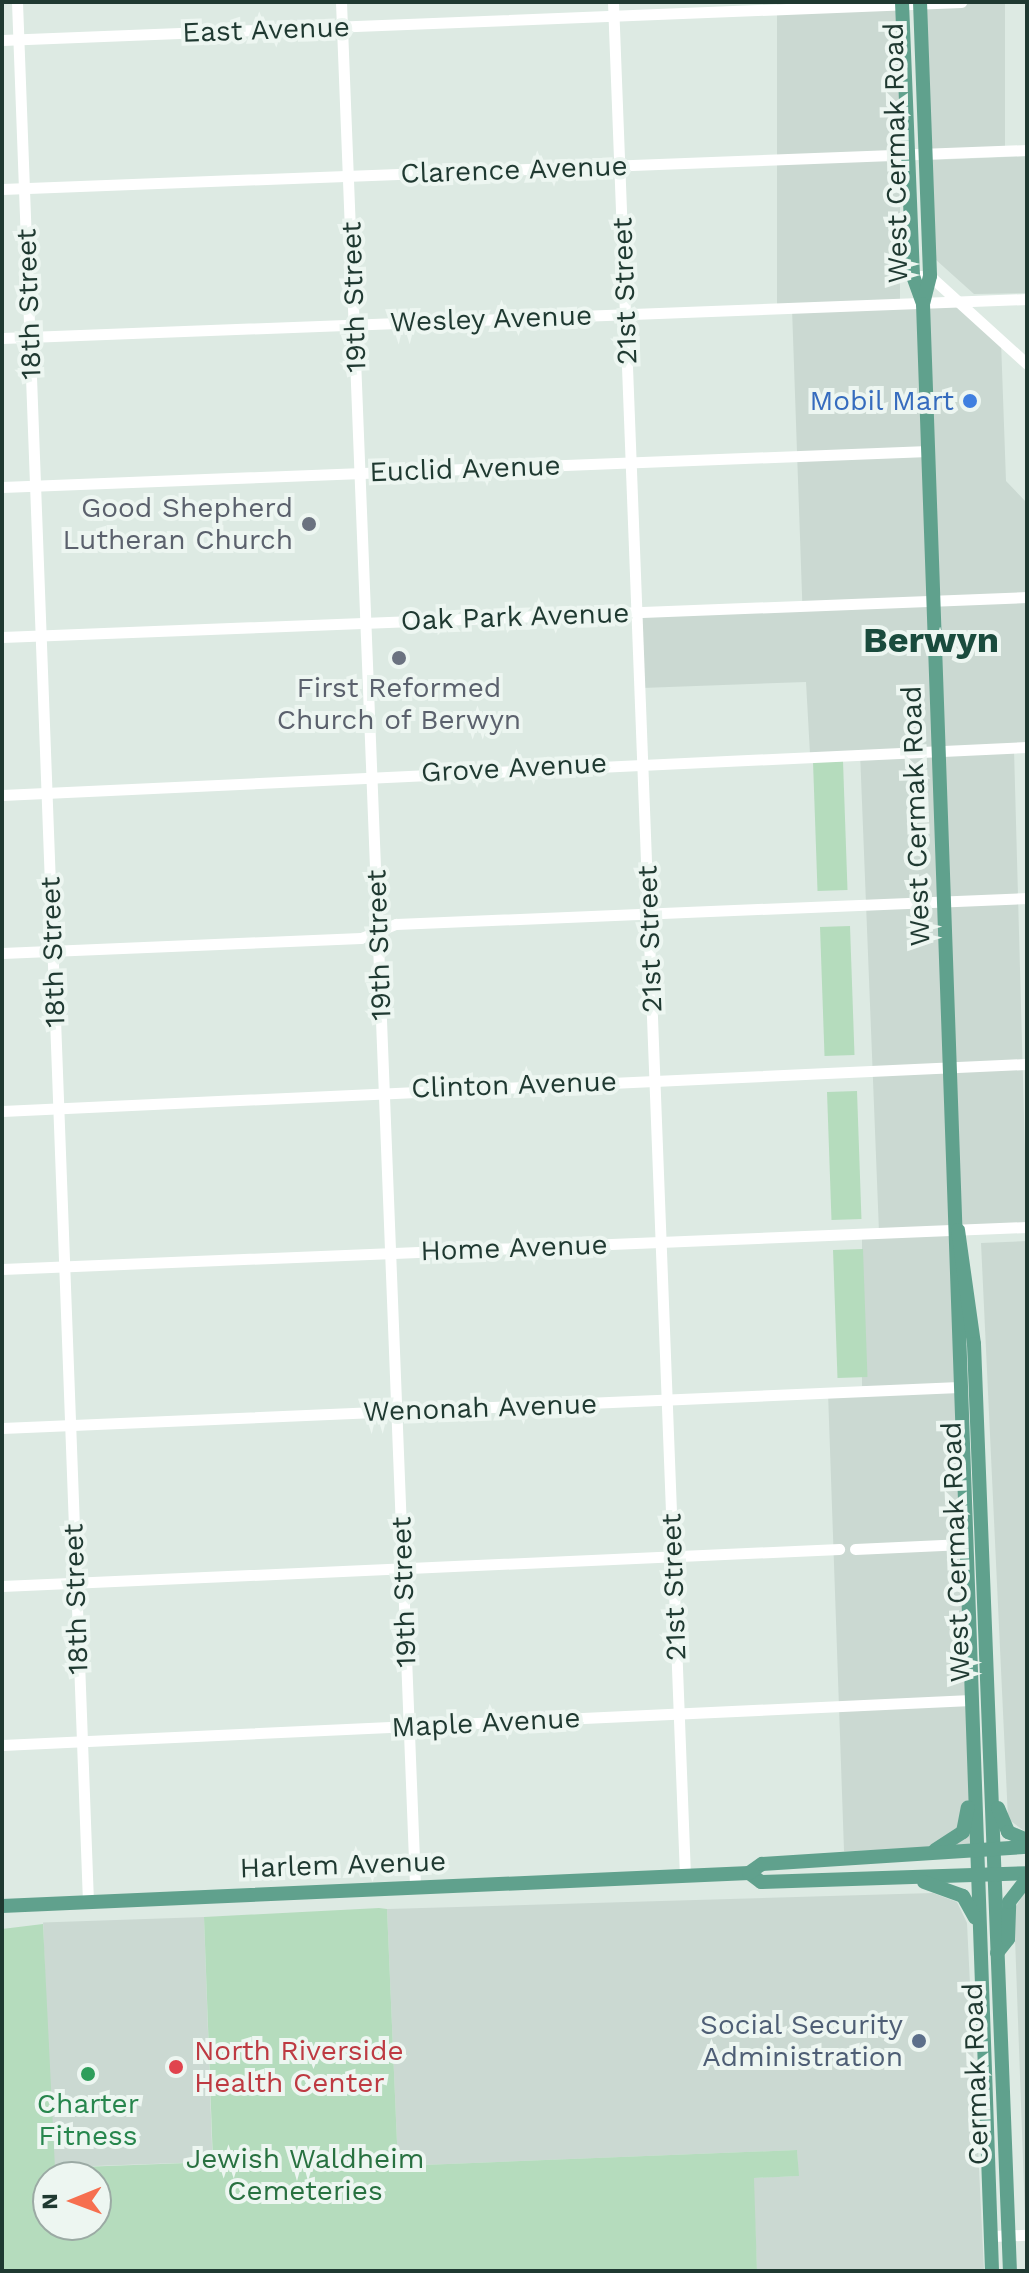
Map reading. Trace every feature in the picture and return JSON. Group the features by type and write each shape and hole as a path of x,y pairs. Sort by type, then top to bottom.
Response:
{"main road":[{"name":"West Cermak Road","path":"902,3 913,276 923,304"},
{"name":"West Cermak Road","path":"920,3 930,276 923,304 958,1230 964,1544 978,1850 986,1875"},
{"name":"West Cermak Road","path":"958,1230 974,1344 994,1849 986,1875"},
{"path":"933,1852 963,1832 974,1776"},
{"path":"990,1781 1001,1822 1027,1840"},
{"path":"1027,1847 762,1864 749,1873 761,1882 1027,1873"},
{"name":"Harlem Avenue","path":"2,1906 749,1873"},
{"name":"Cermak Road","path":"986,1875 980,1937 992,2271"},
{"name":"Cermak Road","path":"986,1875 997,1953 1010,2271"},
{"path":"904,1878 963,1896 980,1937"},
{"path":"997,1953 1008,1939 1009,1902 1027,1879"}],"street":[{"name":"18th Street","path":"17,2 88,1902"},
{"name":"19th Street","path":"341,2 415,1888"},
{"name":"21st Street","path":"613,2 685,1876"},
{"name":"East Avenue","path":"2,40 961,2"},
{"name":"Clarence Avenue","path":"2,189 1027,150"},
{"path":"913,276 930,276 1027,364"},
{"name":"Wesley Avenue","path":"2,338 1027,299"},
{"name":"Euclid Avenue","path":"2,487 928,451"},
{"name":"Oak Park Avenue","path":"2,637 1027,597"},
{"name":"Grove Avenue","path":"2,795 643,762 1023,747"},
{"path":"2,953 361,938 396,924 1027,898"},
{"name":"Clinton Avenue","path":"2,1111 1027,1064"},
{"name":"Home Avenue","path":"2,1269 1027,1227"},
{"name":"Wenonah Avenue","path":"2,1428 959,1387"},
{"path":"855,1549 964,1544"},
{"path":"2,1586 839,1549"},
{"name":"Maple Avenue","path":"2,1745 971,1700"},
{"path":"991,2236 1027,2235"}],"shaded area":[{"path":"777,2 900,2 900,306 777,306"},
{"path":"926,2 1005,2 1005,151 926,151"},
{"path":"1027,156 1027,293 974,294 935,259 932,160"},
{"path":"960,303 1001,341 1006,481 1027,503 1027,595 935,599 925,305"},
{"path":"922,306 932,599 802,603 792,311"},
{"path":"1027,598 1027,741 1014,749 1027,1226 879,1232 860,752 810,754 806,682 642,688 639,613"},
{"path":"862,1232 956,1232 956,1386 862,1386"},
{"path":"1027,1241 1027,1833 1008,1819 981,1243"},
{"path":"957,1390 973,1847 844,1851 828,1395"},
{"path":"1027,1888 1027,2271 1014,1910"},
{"path":"933,1893 957,1902 967,1923 984,2271 757,2271 753,2178 798,2176 797,2150 398,2166 387,1909"},
{"path":"204,1917 213,2162 112,2165 112,2161 51,2161 43,1923"}],"green space":[{"path":"843,761 848,890 818,891 813,762"},
{"path":"850,926 855,1055 825,1056 820,927"},
{"path":"857,1091 861,1219 831,1220 827,1092"},
{"path":"863,1249 867,1377 837,1378 833,1250"},
{"name":"Jewish Waldheim Cemeteries","path":"379,1908 387,1909 398,2166 797,2150 799,2176 754,2178 757,2271 2,2271 2,1929 43,1924 55,2161 32,2161 32,2241 112,2241 112,2166 213,2162 204,1917"}],"place":[{"name":"Mobil Mart","path":"970,401"},
{"name":"Good Shepherd Lutheran Church","path":"309,524"},
{"name":"First Reformed Church of Berwyn","path":"399,658"},
{"name":"Social Security Administration","path":"919,2041"},
{"name":"North Riverside Health Center","path":"176,2067"},
{"name":"Charter Fitness","path":"88,2074"}],"district":[{"name":"Berwyn","path":"931,641"}]}
